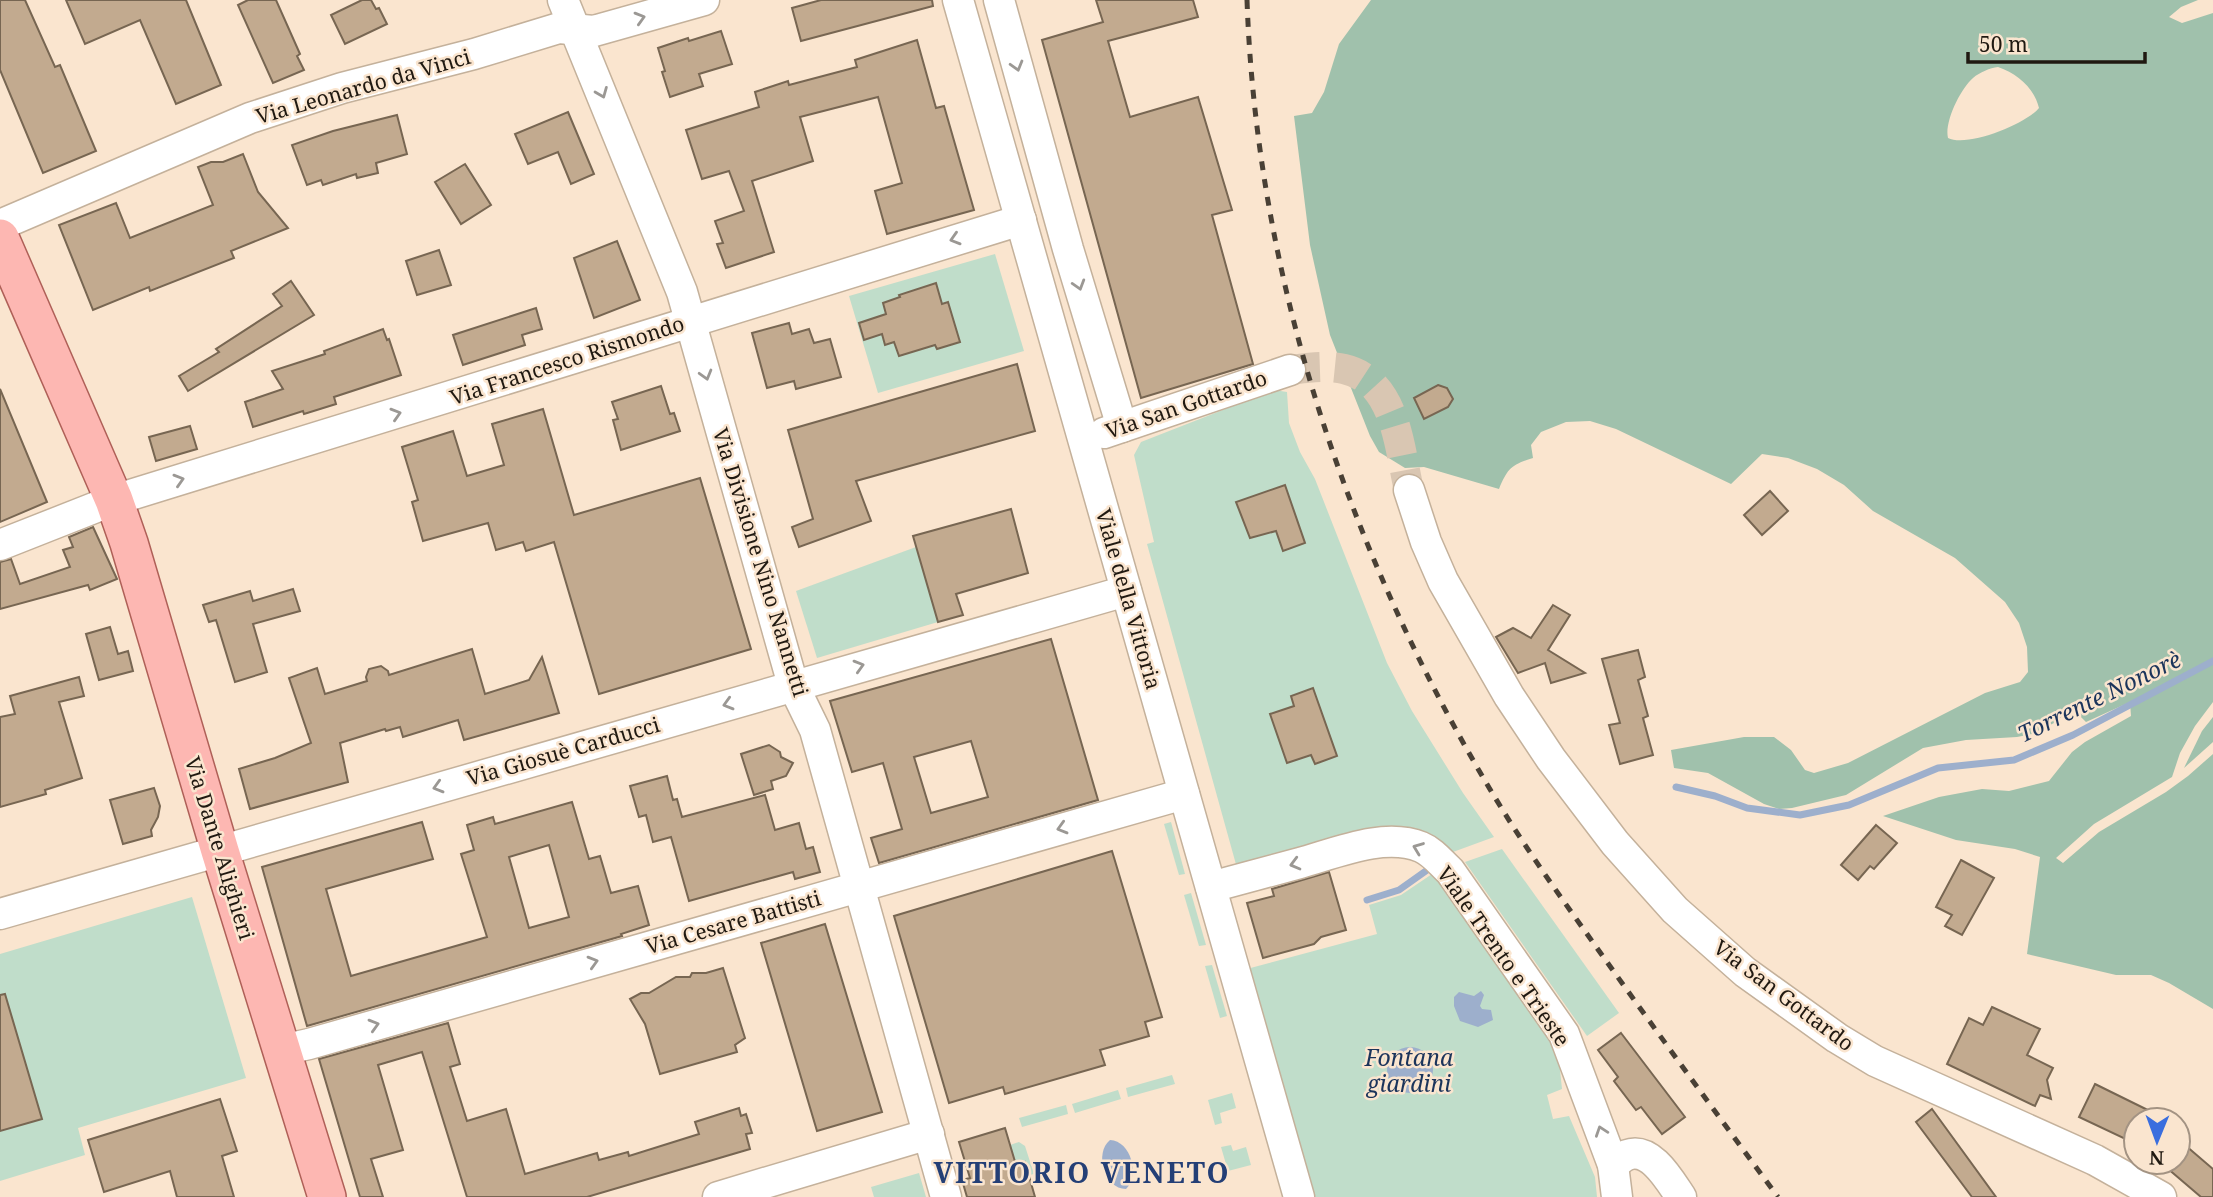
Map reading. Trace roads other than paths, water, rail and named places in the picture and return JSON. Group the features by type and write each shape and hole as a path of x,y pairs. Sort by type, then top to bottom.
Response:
{"main road":[{"name":"Via Dante Alighieri","path":"0,238 114,500 130,543 220,850 327,1197"}],"street":[{"name":"Via Divisione Nino Nannetti","path":"563,0 682,292 793,685 814,730 860,886 946,1197"},
{"name":"Via Leonardo da Vinci","path":"0,225 261,115 342,88 474,54 559,28 594,31 704,0"},
{"path":"960,5 1005,1 1068,249 1122,427"},
{"name":"Viale della Vittoria","path":"960,5 1299,1197"},
{"name":"Via Francesco Rismondo","path":"114,500 1021,220"},
{"name":"Via San Gottardo","path":"1083,439 1290,370"},
{"name":"Via San Gottardo","path":"1409,490 1426,542 1443,581 1509,696 1551,759 1615,843 1675,910 1745,972 1837,1038 1875,1061 2095,1160 2161,1197"},
{"path":"0,545 114,500"},
{"name":"Via Giosuè Carducci","path":"0,914 1126,590"},
{"name":"Via Cesare Battisti","path":"282,1050 1184,794"},
{"name":"Viale Trento e Trieste","path":"1211,887 1361,846 1393,842 1423,848 1434,855 1450,871 1564,1034 1613,1165 1617,1197"},
{"path":"718,1197 929,1135"},
{"path":"1613,1165 1628,1155 1640,1154 1656,1164 1681,1197"}],"water":[{"path":"1481,991 1484,995 1480,1006 1482,1009 1491,1010 1493,1020 1478,1027 1460,1021 1454,1006 1454,997 1459,992 1474,996"},
{"name":"Fontana giardini","path":"1410,1047 1427,1053 1433,1070 1427,1087 1410,1093 1393,1087 1387,1070 1393,1053"},
{"path":"1110,1140 1123,1146 1131,1160 1132,1176 1126,1189 1112,1183 1104,1169 1103,1153"}],"waterway":[{"name":"Torrente Nonorè","path":"1676,787 1715,796 1747,808 1800,815 1849,805 1938,768 2014,760 2073,735 2213,661"},
{"path":"1367,900 1399,890 1430,868"}],"tunnel":[{"path":"1290,370 1323,367 1344,369 1361,376 1375,387 1385,401 1398,436 1409,490"}],"railway":[{"path":"1247,0 1255,107 1270,213 1293,318 1322,421 1358,522 1401,620 1449,716 1515,830 1612,969 1778,1197"}],"district":[{"name":"VITTORIO VENETO","path":"1082,1172"}]}
